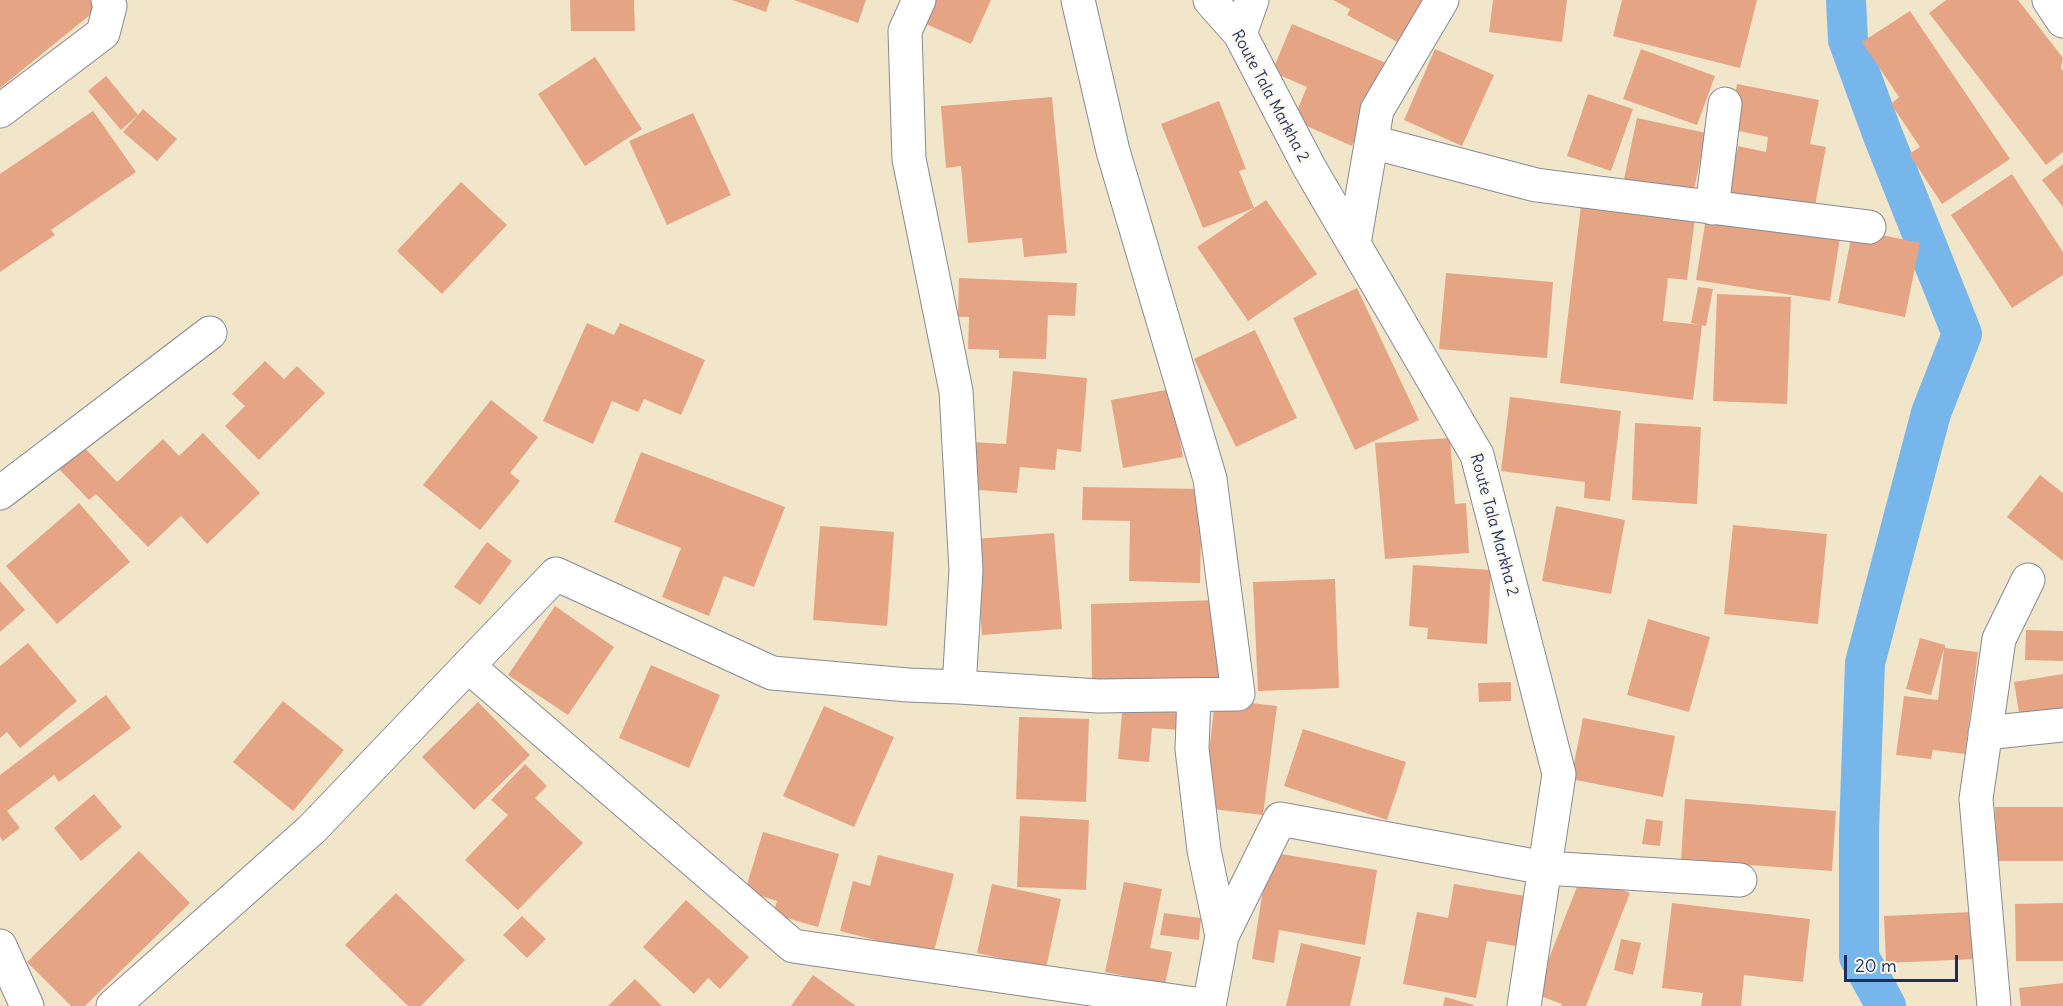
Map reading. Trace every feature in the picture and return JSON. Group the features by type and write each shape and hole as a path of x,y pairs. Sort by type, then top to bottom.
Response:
{"street":[{"path":"0,111 103,33 110,6 108,0"},
{"path":"919,0 905,31 909,159 956,391 966,570 959,687"},
{"path":"113,1006 312,830 556,574 772,673 908,685 1098,696 1238,694 1210,479 1113,151 1078,0"},
{"name":"Route Tala Markha 2","path":"1210,0 1240,34 1309,167 1477,454 1559,774 1524,1006"},
{"path":"1240,34 1252,0"},
{"path":"1354,243 1377,110 1442,0"},
{"path":"2049,0 2063,21"},
{"path":"1712,208 1725,104"},
{"path":"1372,142 1536,185 1869,227"},
{"path":"0,493 210,333"},
{"path":"1994,1006 1976,799 2000,639 2028,580"},
{"path":"468,666 793,946 1209,1006 1222,936 1280,819 1545,868 1740,880"},
{"path":"1194,695 1192,749 1204,850 1222,936"},
{"path":"1985,733 2063,725"},
{"path":"0,946 27,1006"}],"building":[{"path":"0,0 96,0 101,6 0,88"},
{"path":"570,0 634,0 635,31 571,31"},
{"path":"732,0 770,0 766,12"},
{"path":"794,0 866,0 858,23"},
{"path":"926,0 991,0 971,44 917,20"},
{"path":"1333,0 1427,0 1403,45 1347,15 1350,9"},
{"path":"1493,0 1567,0 1562,42 1489,32"},
{"path":"1622,0 1757,0 1740,68 1613,36"},
{"path":"1946,0 2018,0 2063,58 2061,68 2063,71 2063,152 2046,165 1929,13"},
{"path":"1910,11 2010,159 1942,204 1909,154 1920,147 1891,104 1899,97 1862,42"},
{"path":"1292,24 1386,63 1352,146 1293,120 1307,87 1272,72"},
{"path":"1435,49 1494,75 1462,146 1404,120"},
{"path":"1641,49 1715,76 1697,125 1623,99"},
{"path":"595,57 642,129 585,166 538,94"},
{"path":"106,76 138,115 143,109 177,139 157,161 123,132 137,116 121,130 88,91"},
{"path":"1737,84 1819,100 1810,144 1826,147 1814,211 1728,194 1738,146 1766,152 1768,137 1729,129"},
{"path":"1588,94 1633,109 1611,171 1567,156"},
{"path":"1052,97 1067,253 1024,257 1022,238 968,243 961,166 946,168 941,106"},
{"path":"1219,101 1246,169 1239,171 1254,208 1203,228 1161,124"},
{"path":"93,111 136,172 51,230 55,235 0,272 0,174"},
{"path":"693,113 731,195 667,225 629,141"},
{"path":"1637,118 1706,133 1692,199 1623,184"},
{"path":"2063,164 2063,207 2042,180"},
{"path":"2012,174 2063,252 2063,275 2012,308 1951,215"},
{"path":"461,182 507,225 442,294 397,251"},
{"path":"1266,200 1317,274 1248,321 1197,247"},
{"path":"1581,205 1695,219 1687,280 1668,278 1663,321 1702,325 1693,400 1560,383"},
{"path":"1706,218 1841,231 1830,301 1696,280"},
{"path":"1853,229 1920,243 1905,317 1838,303"},
{"path":"1446,273 1553,282 1547,358 1439,349"},
{"path":"959,278 1077,283 1075,316 1048,315 1046,359 999,358 999,350 968,349 969,317 958,317"},
{"path":"1698,287 1713,289 1706,326 1691,323"},
{"path":"1357,288 1419,420 1355,450 1293,318"},
{"path":"1717,294 1791,297 1787,404 1713,401"},
{"path":"587,323 614,335 620,323 705,360 681,415 644,399 638,412 612,401 593,444 543,421"},
{"path":"1255,330 1297,418 1236,447 1194,359"},
{"path":"265,361 284,379 297,366 325,393 259,460 225,426 245,406 232,394"},
{"path":"1013,371 1087,378 1081,452 1057,449 1055,470 1020,467 1017,493 967,489 971,442 1006,444"},
{"path":"1171,389 1183,457 1123,468 1111,400"},
{"path":"1510,397 1621,411 1610,501 1584,498 1585,482 1501,471"},
{"path":"491,400 538,437 510,473 520,481 480,530 423,485"},
{"path":"1635,423 1701,427 1697,504 1632,500"},
{"path":"203,433 260,493 207,544 181,516 148,547 96,494 89,500 59,469 83,446 117,482 163,439 179,456"},
{"path":"1450,438 1455,504 1466,503 1469,553 1385,559 1375,443"},
{"path":"641,452 785,507 754,587 724,576 709,616 662,597 681,548 614,522"},
{"path":"2040,475 2063,493 2063,561 2007,517"},
{"path":"1083,487 1202,489 1200,583 1129,581 1130,521 1082,520"},
{"path":"79,503 130,562 57,624 6,566"},
{"path":"1556,506 1625,520 1611,594 1542,581"},
{"path":"1733,525 1827,534 1818,624 1724,614"},
{"path":"820,526 894,532 887,626 813,620"},
{"path":"1054,533 1062,629 982,635 975,539"},
{"path":"487,542 512,561 480,605 454,587"},
{"path":"1413,565 1491,570 1487,644 1427,639 1428,628 1409,626"},
{"path":"1335,579 1339,688 1258,691 1253,582"},
{"path":"0,581 25,610 0,632"},
{"path":"1219,600 1220,684 1092,685 1091,604"},
{"path":"555,606 614,647 568,715 508,675"},
{"path":"1648,619 1710,637 1689,712 1627,695"},
{"path":"2026,630 2063,631 2063,661 2025,660"},
{"path":"1920,638 1945,645 1945,648 1978,652 1965,754 1933,750 1931,759 1896,755 1904,696 1938,700 1944,649 1931,695 1906,689"},
{"path":"28,643 77,701 20,748 7,732 0,738 0,666"},
{"path":"651,665 720,695 689,768 619,738"},
{"path":"2063,674 2063,718 2021,725 2014,682"},
{"path":"1511,682 1511,701 1479,702 1478,683"},
{"path":"106,695 131,728 59,782 54,775 7,811 20,828 3,841 0,837 0,775"},
{"path":"1215,699 1277,706 1263,815 1203,808"},
{"path":"283,701 344,750 293,811 233,762"},
{"path":"1123,701 1184,706 1181,730 1152,728 1149,762 1118,759"},
{"path":"478,702 530,755 474,810 422,757"},
{"path":"824,706 894,737 854,827 783,796"},
{"path":"1019,717 1089,719 1086,802 1016,799"},
{"path":"1583,718 1675,736 1663,797 1571,779"},
{"path":"1303,729 1406,762 1387,820 1284,786"},
{"path":"525,764 547,786 535,798 583,843 518,910 465,860 508,815 491,800"},
{"path":"94,794 122,827 81,861 54,828"},
{"path":"1685,799 1836,811 1832,871 1681,860"},
{"path":"1995,807 2063,807 2063,861 1996,861"},
{"path":"1020,816 1089,820 1086,890 1017,887"},
{"path":"1646,819 1663,821 1660,846 1642,844"},
{"path":"763,832 839,854 818,927 773,914 777,901 745,891"},
{"path":"139,851 190,903 85,1006 71,1006 27,962"},
{"path":"1269,852 1377,870 1365,945 1279,930 1274,963 1252,959"},
{"path":"878,855 954,874 933,955 840,931 853,881 870,886"},
{"path":"1582,874 1630,893 1586,1006 1561,1006 1562,1004 1535,994"},
{"path":"1124,882 1162,889 1150,948 1172,952 1165,984 1105,972"},
{"path":"992,884 1061,899 1046,968 977,953"},
{"path":"1454,884 1525,896 1516,946 1487,941 1476,998 1403,984 1417,912 1448,918"},
{"path":"396,893 465,960 421,1006 408,1006 345,945"},
{"path":"686,900 749,957 720,989 708,978 694,994 643,947"},
{"path":"1672,903 1810,919 1803,982 1744,975 1741,1006 1701,1006 1703,993 1662,988"},
{"path":"2063,903 2063,961 2016,961 2015,904"},
{"path":"1973,912 1975,959 1886,963 1884,916"},
{"path":"1164,913 1201,918 1199,940 1160,935"},
{"path":"522,916 546,939 527,958 503,935"},
{"path":"1621,939 1641,943 1633,975 1614,970"},
{"path":"1301,943 1361,957 1350,1006 1286,1006"},
{"path":"813,975 856,1006 791,1006"},
{"path":"635,979 662,1006 608,1006"},
{"path":"2063,983 2063,1006 2021,1006 2019,988"},
{"path":"1445,997 1474,1005 1443,1006"}],"waterway":[{"path":"1846,0 1848,40 1882,133 1962,334 1931,413 1865,663 1859,831 1859,957 1886,1006"}]}
